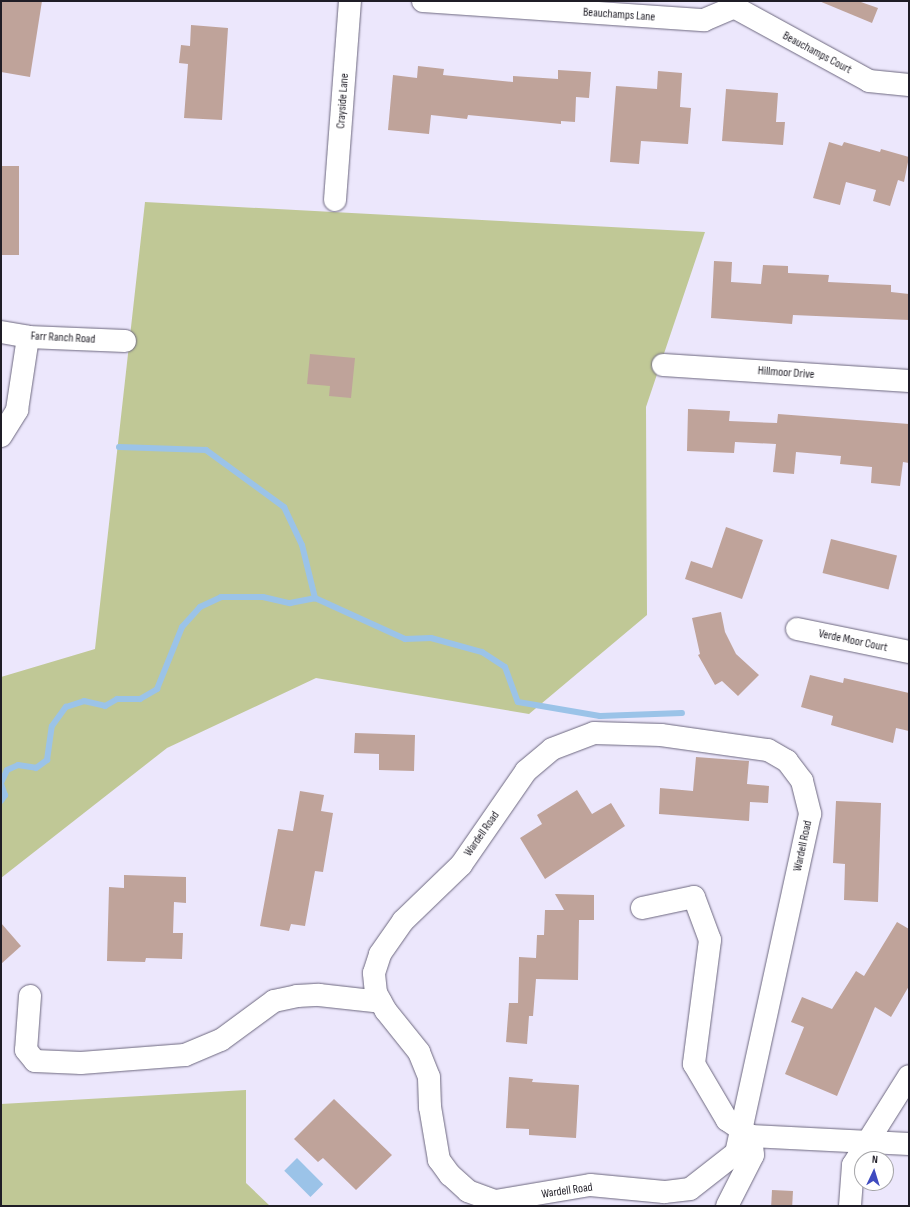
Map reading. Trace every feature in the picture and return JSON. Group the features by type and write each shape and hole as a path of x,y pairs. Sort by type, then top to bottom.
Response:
{"street":[{"name":"Crayside Lane","path":"335,200 350,1"},
{"name":"Beauchamps Lane","path":"423,1 704,20 735,4"},
{"name":"Beauchamps Court","path":"735,4 869,81 907,85"},
{"name":"Farr Ranch Road","path":"1,332 28,337 125,341"},
{"path":"1,436 17,410 28,337"},
{"name":"Hillmoor Drive","path":"663,365 909,380"},
{"name":"Verde Moor Court","path":"797,629 909,652"},
{"name":"Wardell Road","path":"594,733 661,735 768,750 787,761 802,781 810,814 747,1133 736,1153 690,1189 664,1192 590,1185 495,1201 468,1192 450,1175 438,1160 430,1108 429,1077 419,1052 380,1002 376,993 374,973 380,954 403,921 461,865 526,771 552,749 594,733"},
{"path":"642,908 694,897 710,940 694,1064 727,1120 747,1133 909,1144"},
{"path":"30,996 26,1050 35,1061 81,1063 185,1055 221,1040 274,1002 297,996 319,995 380,1002"},
{"path":"850,1206 853,1164 865,1142 909,1076"},
{"name":"Wardell Road","path":"728,1206 753,1155 747,1133"}],"green space":[{"path":"145,202 705,232 646,407 647,615 529,714 316,678 167,748 1,878 1,677 95,649"},
{"path":"246,1090 246,1183 270,1206 1,1206 1,1104"}],"water":[{"path":"297,1158 323,1184 310,1197 284,1171"}],"building":[{"path":"1,1 42,1 30,77 1,72"},
{"path":"819,1 858,1 878,8 872,23"},
{"path":"191,25 228,28 222,120 184,118 188,64 179,63 181,45 190,46"},
{"path":"418,66 444,69 443,75 513,82 513,76 558,79 558,70 591,72 589,98 576,97 575,122 561,121 561,124 468,115 467,119 431,115 429,134 388,130 393,75 417,78"},
{"path":"658,71 682,73 680,107 691,108 688,144 641,141 639,164 610,162 616,86 657,89"},
{"path":"726,89 778,93 776,122 785,122 783,145 722,141"},
{"path":"829,142 842,146 844,142 880,152 881,149 909,157 904,182 898,180 890,206 873,201 876,190 846,182 840,205 813,198"},
{"path":"1,166 19,166 19,255 1,255"},
{"path":"714,261 732,262 731,282 761,284 763,265 788,266 788,273 829,275 828,282 891,285 891,292 909,294 909,320 793,315 792,324 711,318"},
{"path":"310,354 355,358 351,398 329,396 330,386 307,384"},
{"path":"688,409 730,411 729,421 777,423 778,414 909,424 909,463 903,462 900,486 871,483 872,467 840,464 841,456 796,452 794,474 773,472 776,444 735,442 734,453 687,451"},
{"path":"726,527 763,540 742,599 685,579 691,561 712,568"},
{"path":"831,539 897,555 889,589 823,573"},
{"path":"721,612 725,632 736,654 759,675 738,696 722,681 715,685 698,655 700,654 692,618"},
{"path":"810,675 843,683 844,678 909,693 909,731 896,728 893,743 831,725 833,716 801,707"},
{"path":"355,733 415,735 414,771 379,770 379,754 354,753"},
{"path":"696,757 749,761 747,784 769,786 768,803 750,802 749,821 659,814 660,788 693,791"},
{"path":"577,790 592,814 611,803 625,826 545,879 520,838 542,824 537,815"},
{"path":"300,791 324,795 321,811 333,813 323,872 315,871 305,926 291,924 289,931 260,926 278,829 293,831"},
{"path":"836,801 881,803 878,902 844,900 845,864 833,863"},
{"path":"124,875 186,877 186,903 174,902 173,933 183,933 182,959 146,958 145,962 107,961 109,887 124,888"},
{"path":"555,894 594,895 594,920 579,920 578,980 536,979 533,1016 529,1016 527,1044 506,1042 509,1003 518,1003 519,957 536,958 537,935 544,935 545,910 564,910"},
{"path":"897,922 909,929 909,986 891,1017 875,1007 837,1096 785,1074 804,1027 791,1022 802,997 832,1009 856,971 864,976"},
{"path":"1,923 21,946 1,964"},
{"path":"509,1077 533,1079 532,1082 579,1085 576,1138 529,1135 529,1129 506,1128"},
{"path":"334,1099 392,1155 356,1190 323,1158 318,1162 294,1139"},
{"path":"772,1190 793,1191 792,1206 771,1206"}],"waterway":[{"path":"119,447 206,450 284,507 302,545 315,598"},
{"path":"1,783 7,770 18,765 36,768 47,760 52,726 66,707 84,701 105,706 117,699 140,699 157,689 182,627 200,607 221,597 263,597 290,603 315,598 405,639 431,638 482,652 505,667 518,702 600,716 682,713"},
{"path":"1,784 5,795 1,801"}]}
